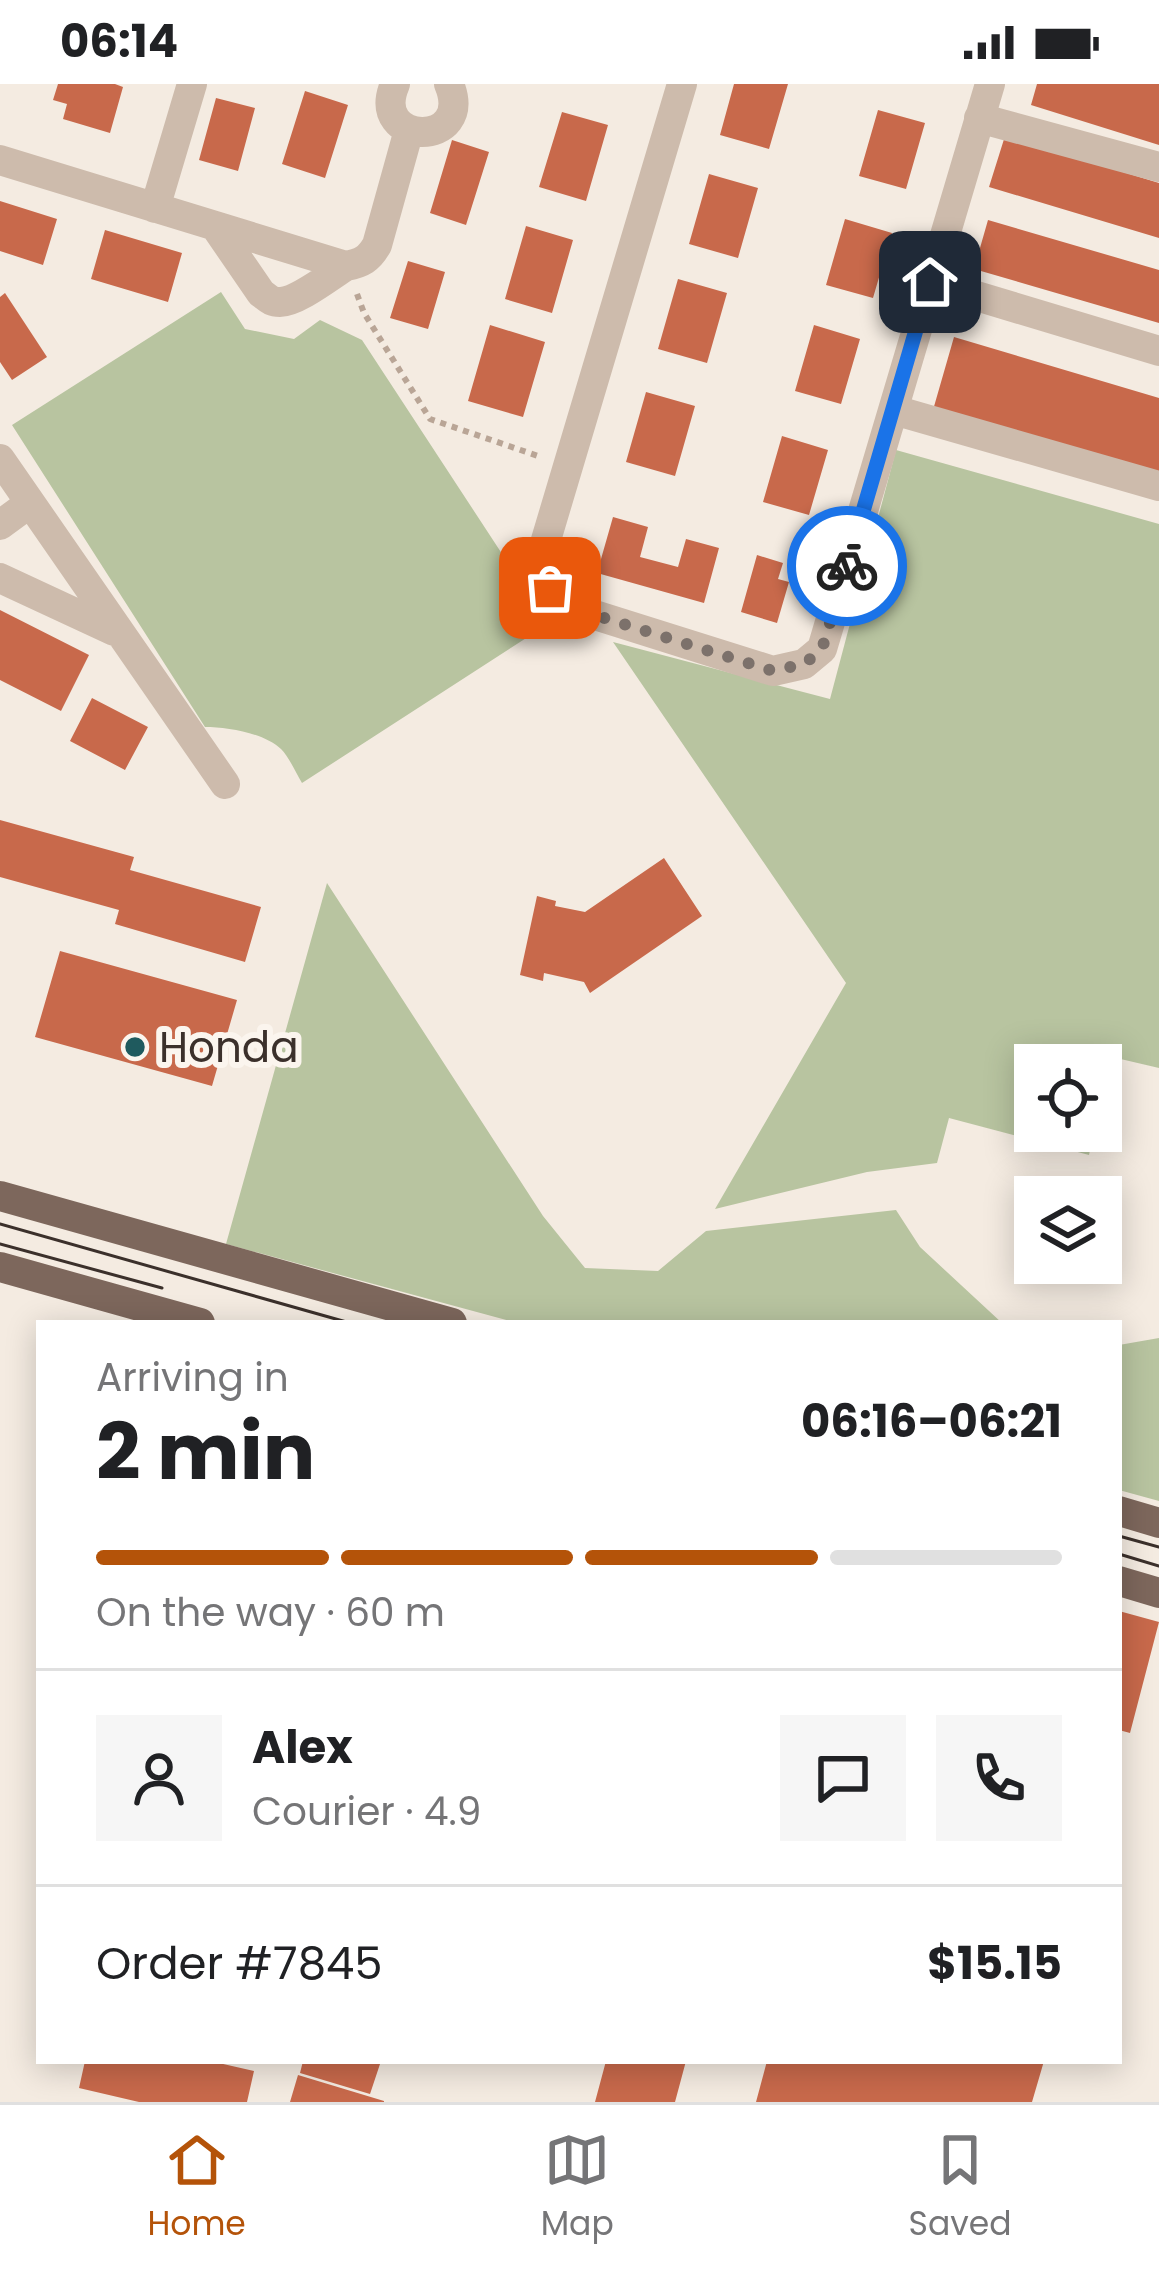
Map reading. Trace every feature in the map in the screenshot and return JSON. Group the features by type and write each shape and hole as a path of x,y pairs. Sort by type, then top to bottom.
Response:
{"main road":[{"path":"0,1196 441,1320"},
{"path":"0,1267 189,1320"},
{"path":"1122,1512 1159,1523"},
{"path":"1122,1582 1159,1594"}],"street":[{"path":"155,208 192,84"},
{"path":"395,84 390,106 400,125 430,132 447,121 454,101 449,84"},
{"path":"682,84 539,560 563,605 773,671 804,664 822,649 990,84"},
{"path":"979,118 1159,167"},
{"path":"215,226 260,293 281,302 293,298 371,255 409,130"},
{"path":"0,160 346,266"},
{"path":"930,282 1159,350"},
{"path":"894,410 1159,486"},
{"path":"0,459 225,784"},
{"path":"0,525 30,503"},
{"path":"0,578 118,633"}],"path":[{"path":"346,266 364,313 430,419 567,466"}],"green space":[{"path":"221,292 245,329 294,339 320,320 362,340 548,624 302,783 274,743 245,732 205,727 12,425"},
{"path":"896,450 1159,524 1159,1068 1122,1059 1122,1044 1014,1044 1014,1135 949,1118 937,1163 867,1172 715,1209 846,983 613,642 830,699"},
{"path":"327,883 543,1216 585,1268 658,1271 706,1231 896,1210 920,1247 999,1320 506,1320 226,1244"},
{"path":"1159,1338 1159,1501 1122,1491 1122,1344"}],"building":[{"path":"58,84 123,87 110,133 63,119 67,104 53,100"},
{"path":"734,84 788,84 769,149 720,135"},
{"path":"1037,84 1159,84 1159,145 1031,105"},
{"path":"305,91 348,105 325,178 282,164"},
{"path":"216,98 255,108 238,171 199,160"},
{"path":"878,110 925,123 906,189 859,176"},
{"path":"562,112 608,125 586,201 539,187"},
{"path":"1005,136 1159,183 1159,238 989,187"},
{"path":"452,140 489,152 466,225 430,213"},
{"path":"709,174 758,188 738,258 689,244"},
{"path":"0,201 57,219 43,265 0,251"},
{"path":"845,219 892,233 873,298 826,285"},
{"path":"988,220 1159,270 1159,323 974,269"},
{"path":"526,226 573,240 552,313 505,299"},
{"path":"105,230 182,253 168,302 91,279"},
{"path":"408,261 445,272 428,329 390,318"},
{"path":"678,279 727,293 707,363 658,349"},
{"path":"5,293 47,357 12,380 0,362 0,297"},
{"path":"490,325 545,342 523,417 468,401"},
{"path":"814,325 860,339 841,404 795,391"},
{"path":"954,337 1159,398 1159,477 933,410"},
{"path":"646,392 695,406 675,476 626,462"},
{"path":"782,436 828,450 809,515 763,502"},
{"path":"613,517 648,527 640,557 678,567 686,539 719,548 704,603 597,573"},
{"path":"757,555 783,563 778,579 789,582 777,623 741,612"},
{"path":"0,610 89,655 61,711 0,680"},
{"path":"92,698 148,727 125,770 70,741"},
{"path":"0,820 134,857 130,870 261,907 245,962 115,924 119,910 0,877"},
{"path":"664,858 702,916 590,993 584,982 544,973 543,981 520,975 537,896 556,901 555,906 585,912"},
{"path":"60,951 237,1000 212,1086 35,1037"},
{"path":"1122,1612 1159,1622 1130,1733 1122,1731"},
{"path":"84,2064 223,2064 254,2071 247,2102 139,2102 79,2088"},
{"path":"302,2064 380,2064 370,2094 300,2073"},
{"path":"605,2064 685,2064 675,2102 595,2102"},
{"path":"766,2064 1043,2064 1032,2102 756,2102"},
{"path":"298,2075 384,2101 384,2102 290,2102"}],"tram line":[{"path":"0,1224 339,1320"},
{"path":"0,1244 162,1288"},
{"path":"1122,1537 1159,1547"},
{"path":"1122,1555 1159,1566"}],"way so far":[{"path":"550,588 563,605 773,671 804,664 822,649 847,566"}],"place":[{"name":"Honda","path":"135,1047"}],"route":[{"path":"847,566 930,282"}]}
